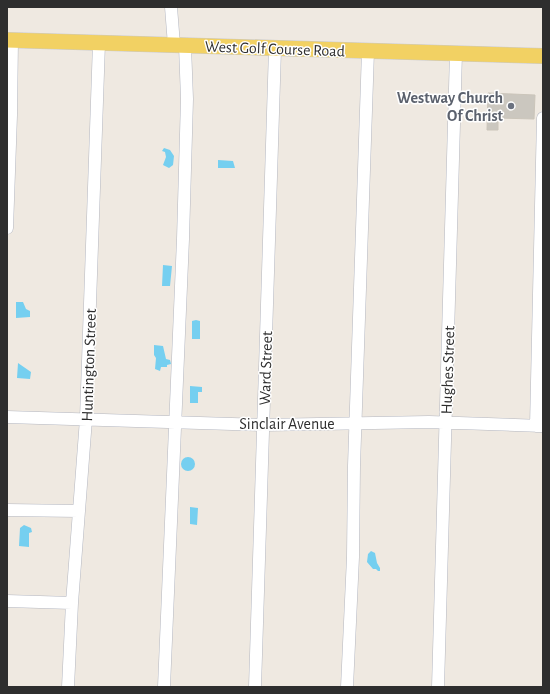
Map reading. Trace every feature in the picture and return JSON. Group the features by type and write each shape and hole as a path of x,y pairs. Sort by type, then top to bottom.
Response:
{"main road":[{"name":"West Golf Course Road","path":"9,40 543,56"}],"street":[{"path":"164,687 183,232 187,99 171,7"},
{"path":"7,228 11,115 9,40"},
{"name":"Huntington Street","path":"68,687 72,603 86,419 100,42"},
{"name":"Ward Street","path":"255,687 275,48"},
{"path":"347,687 353,557 354,466 368,51"},
{"name":"Hughes Street","path":"438,687 456,53"},
{"path":"539,426 543,118"},
{"name":"Sinclair Avenue","path":"7,417 263,425 445,422 539,426"},
{"path":"7,510 79,511"},
{"path":"7,601 72,603"}],"water":[{"path":"164,148 170,150 174,156 173,165 169,168 163,165 166,157 165,152 162,151"},
{"path":"218,160 233,161 235,168 218,168"},
{"path":"163,265 172,266 170,286 162,286"},
{"path":"16,302 23,302 26,309 30,311 30,317 16,318"},
{"path":"192,321 200,321 200,339 192,339"},
{"path":"154,345 163,346 166,359 170,360 171,364 167,365 167,367 161,367 160,371 155,369 156,358 154,355"},
{"path":"18,363 31,372 30,379 17,378"},
{"path":"190,386 202,387 202,392 198,392 198,403 190,403"},
{"path":"188,457 193,459 195,464 193,469 188,471 183,469 181,464 183,459"},
{"path":"190,507 198,508 197,525 190,524"},
{"path":"24,525 31,528 32,532 29,533 29,547 19,546 20,528"},
{"path":"371,551 375,553 380,571 373,569 367,562 368,554"}],"building":[{"name":"Westway Church Of Christ","path":"488,93 535,95 534,119 498,118 498,130 487,130"}],"place":[{"name":"Westway Church Of Christ","path":"511,106"}]}
